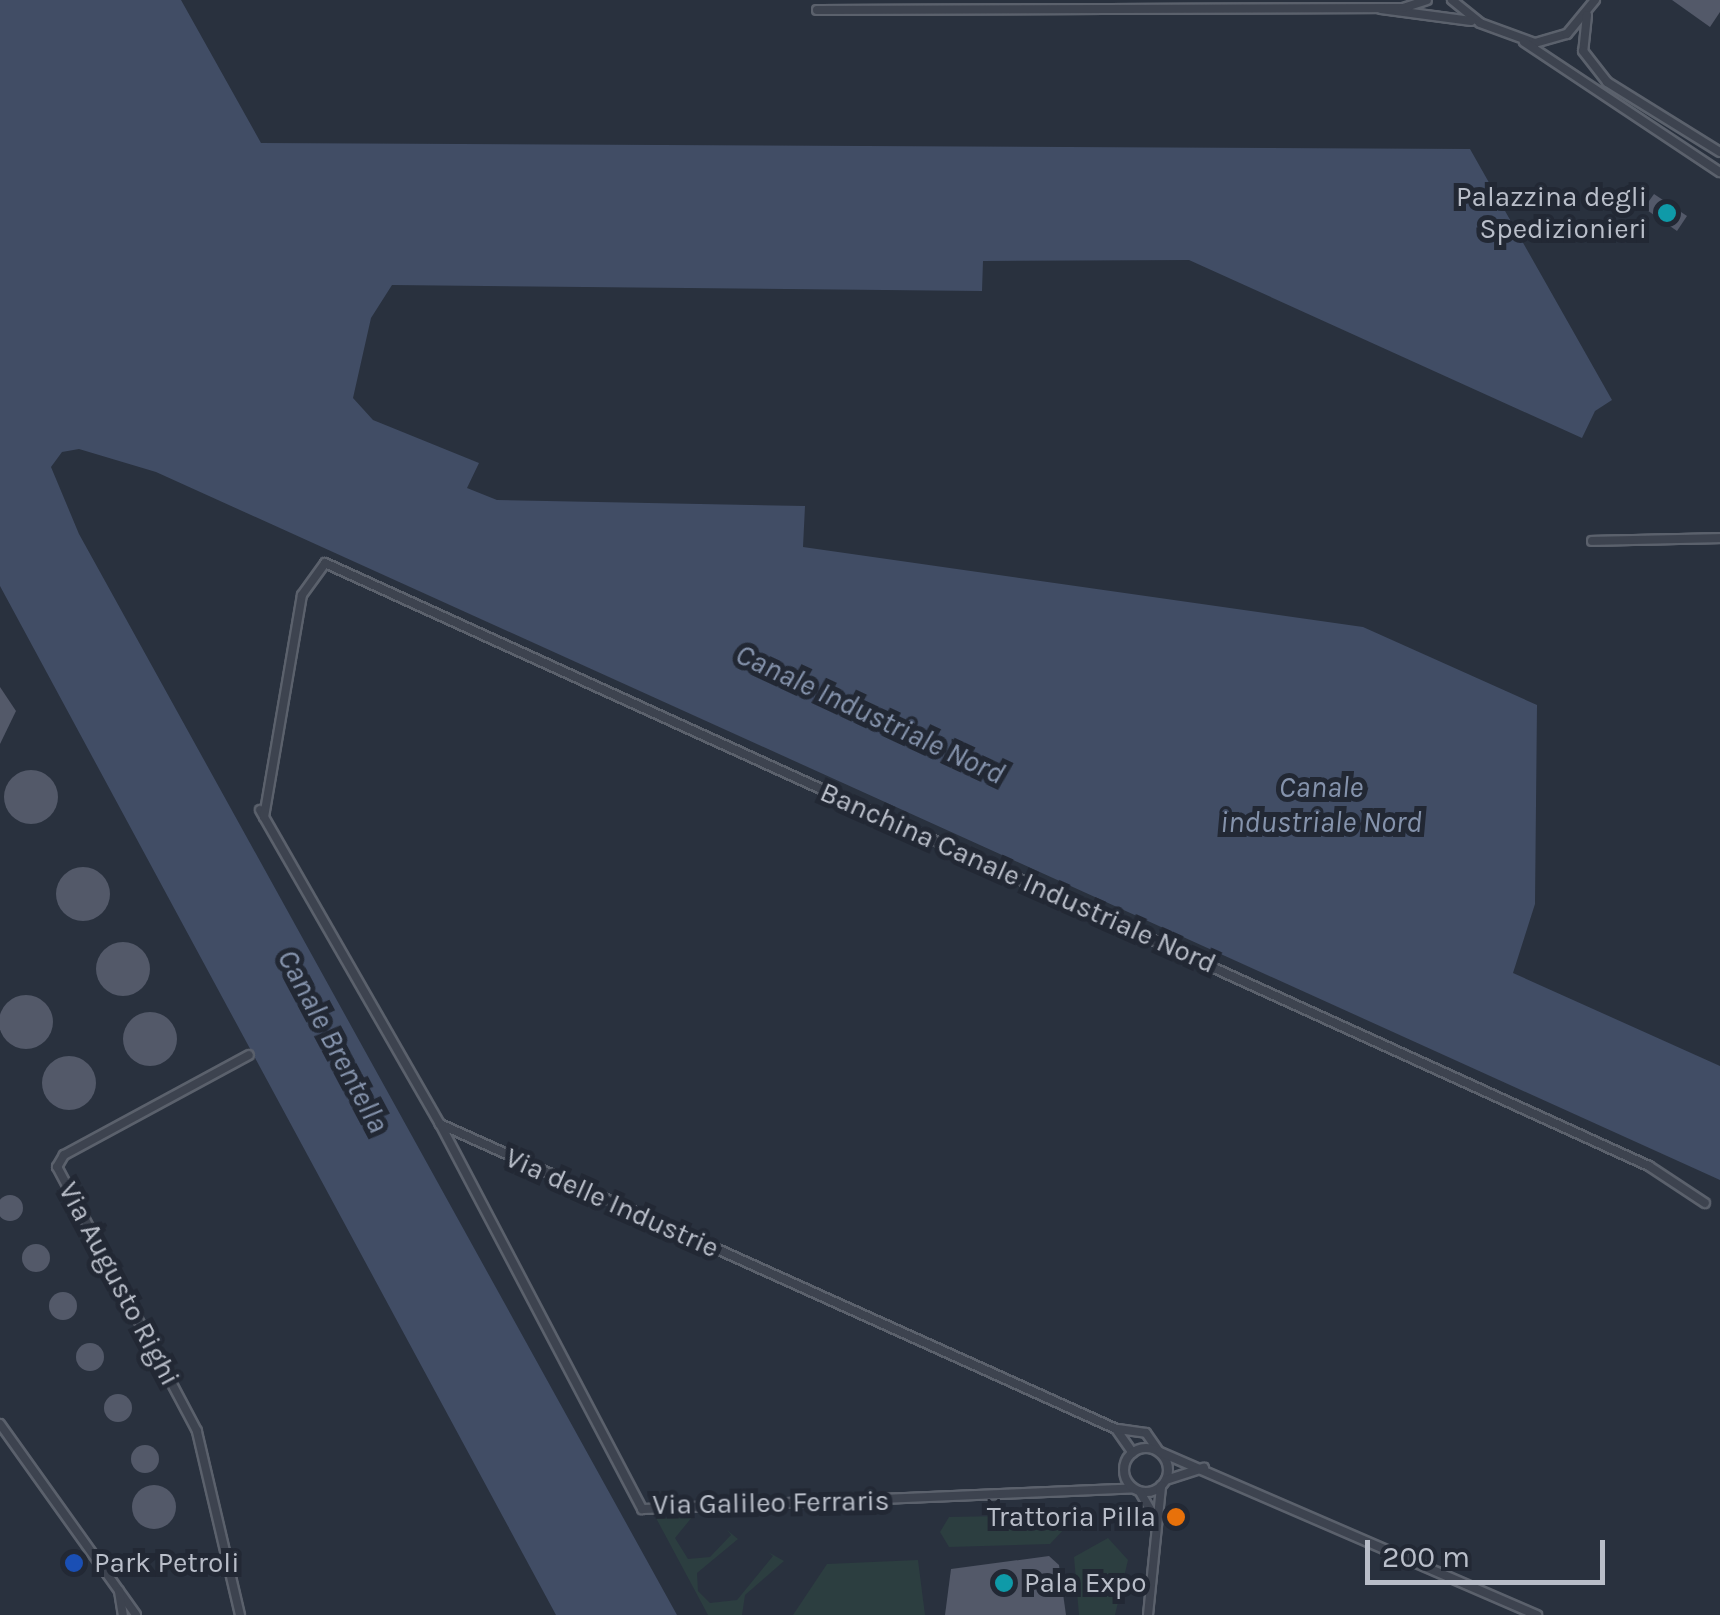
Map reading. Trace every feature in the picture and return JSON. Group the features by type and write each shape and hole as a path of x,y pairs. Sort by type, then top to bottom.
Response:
{"street":[{"path":"1377,8 1427,0"},
{"path":"1452,0 1480,23"},
{"path":"1595,0 1587,16 1582,51 1607,82 1720,152"},
{"path":"817,10 1377,8 1480,23 1524,42 1720,172"},
{"path":"1524,42 1558,38 1587,16"},
{"path":"1592,541 1720,538"},
{"name":"Banchina Canale Industriale Nord","path":"440,1124 262,814 302,594 325,563 1650,1166 1705,1203"},
{"name":"Via Augusto Righi","path":"240,1615 198,1431 57,1166 64,1155 248,1055"},
{"name":"Via delle Industrie","path":"440,1124 1116,1428 1146,1433 1159,1451 1213,1469 1537,1615"},
{"name":"Via Galileo Ferraris","path":"440,1124 642,1508 1092,1493 1136,1490 1163,1483"},
{"path":"1,1428 108,1569 136,1615"},
{"path":"1116,1428 1133,1453"},
{"path":"1133,1453 1159,1451 1163,1483 1156,1518 1148,1615"},
{"path":"1133,1453 1126,1474 1156,1518"},
{"path":"1163,1483 1193,1467 1213,1469"},
{"name":"Via Galileo Ferraris","path":"1092,1493 1119,1486 1126,1474"},
{"path":"108,1569 123,1615"}],"shaded area":[{"path":"1064,1515 1067,1526 1050,1544 949,1547 940,1532 949,1517"},
{"path":"693,1516 675,1538 688,1559 710,1557 731,1535 727,1530 738,1539 697,1573 698,1591 710,1603 737,1600 773,1556 768,1552 784,1561 745,1595 742,1615 708,1615 656,1518"},
{"path":"1108,1538 1128,1560 1115,1615 1079,1615 1074,1557"},
{"path":"918,1560 925,1615 793,1615 827,1564"}],"water":[{"path":"0,0 181,0 261,143 1470,149 1612,400 1595,411 1582,438 1189,260 983,261 982,291 392,285 371,318 353,398 373,420 479,463 467,488 497,500 805,506 803,547 1363,627 1537,705 1535,904 1513,973 1720,1066 1720,1180 156,472 79,449 62,452 51,467 79,534 677,1615 556,1615 0,586"}],"building":[{"path":"1672,0 1720,0 1720,12 1710,27"},
{"name":"Palazzina degli Spedizionieri","path":"1654,194 1687,216 1677,231 1644,208"},
{"path":"0,687 16,711 0,744"},
{"path":"31,770 50,778 58,797 50,816 31,824 12,816 4,797 12,778"},
{"path":"83,867 102,875 110,894 102,913 83,921 64,913 56,894 64,875"},
{"path":"123,942 142,950 150,969 142,988 123,996 104,988 96,969 104,950"},
{"path":"26,995 45,1003 53,1022 45,1041 26,1049 7,1041 -1,1022 7,1003"},
{"path":"150,1012 169,1020 177,1039 169,1058 150,1066 131,1058 123,1039 131,1020"},
{"path":"69,1056 88,1064 96,1083 88,1102 69,1110 50,1102 42,1083 50,1064"},
{"path":"10,1195 19,1199 23,1208 19,1217 10,1221 1,1217 -3,1208 1,1199"},
{"path":"36,1244 46,1248 50,1258 46,1268 36,1272 26,1268 22,1258 26,1248"},
{"path":"63,1292 73,1296 77,1306 73,1316 63,1320 53,1316 49,1306 53,1296"},
{"path":"90,1343 100,1347 104,1357 100,1367 90,1371 80,1367 76,1357 80,1347"},
{"path":"118,1394 128,1398 132,1408 128,1418 118,1422 108,1418 104,1408 108,1398"},
{"path":"145,1445 155,1449 159,1459 155,1469 145,1473 135,1469 131,1459 135,1449"},
{"path":"154,1485 170,1491 176,1507 170,1523 154,1529 138,1523 132,1507 138,1491"},
{"name":"Pala Expo","path":"1049,1556 1059,1565 1066,1615 945,1615 951,1569"}],"place":[{"name":"Palazzina degli Spedizionieri","path":"1667,213"},
{"name":"Trattoria Pilla","path":"1176,1517"},
{"name":"Park Petroli","path":"74,1563"},
{"name":"Pala Expo","path":"1004,1583"}],"water label":[{"name":"Canale Industriale Nord","path":"870,714"},
{"name":"Canale industriale Nord","path":"1321,804"},
{"name":"Canale Brentella","path":"333,1041"}]}
